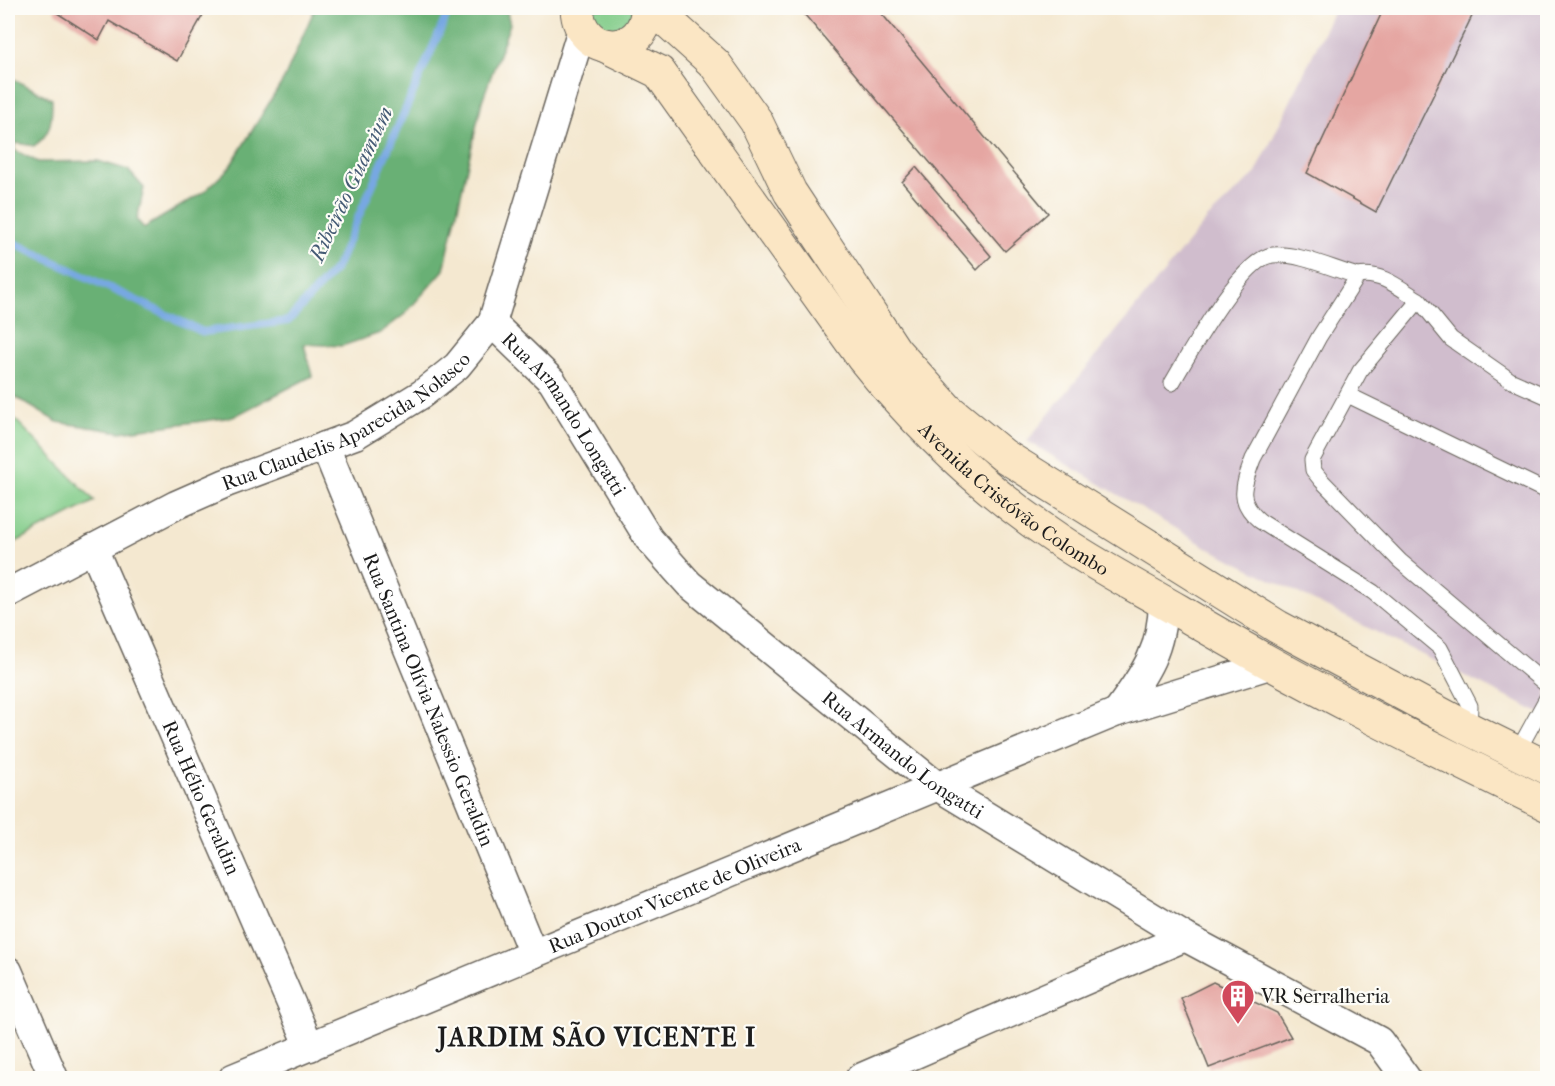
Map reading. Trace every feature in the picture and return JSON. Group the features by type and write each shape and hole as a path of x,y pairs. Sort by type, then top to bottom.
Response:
{"main road":[{"path":"588,27 624,44 638,34 646,19 647,8"},
{"name":"Avenida Cristóvão Colombo","path":"653,8 715,64 756,122 790,192 895,351 947,409 1003,455 1278,627 1469,729 1548,768"},
{"name":"Avenida Cristóvão Colombo","path":"588,27 659,72 863,358 895,398 941,446 987,486 1050,535 1269,665 1548,806"}],"street":[{"name":"Rua Claudelis Aparecida Nolasco","path":"8,592 186,500 355,435 422,394 457,366 492,323 588,27"},
{"name":"Rua Armando Longatti","path":"492,323 552,381 649,539 689,584 937,786 1185,937 1379,1041 1406,1078"},
{"name":"Rua Santina Olívia Nalessio Geraldin","path":"324,446 533,954"},
{"name":"Rua Hélio Geraldin","path":"93,548 310,1047"},
{"path":"1117,712 1153,659 1161,633 1163,602"},
{"name":"Rua Doutor Vicente de Oliveira","path":"233,1078 1117,712 1269,665"},
{"path":"860,1078 1185,937"},
{"path":"8,971 54,1078"}],"lane":[{"path":"1172,383 1209,321 1248,269 1271,255 1292,257 1358,276 1369,274 1381,277 1419,300 1451,339 1510,380 1548,397"},
{"path":"1358,276 1319,337 1253,459 1246,478 1243,499 1247,510 1260,521 1373,592 1440,648 1470,706 1469,729"},
{"path":"1419,300 1360,371 1312,460 1313,470 1400,561 1548,686"},
{"path":"1348,395 1548,492"},
{"path":"1504,784 1517,753 1548,696"}],"shaded area":[{"path":"1335,8 1547,8 1547,717 1210,549 1027,441 1208,218 1256,173"}],"green space":[{"path":"315,8 506,8 510,24 482,101 444,270 405,314 380,333 342,346 304,344 312,376 233,417 120,432 57,422 10,394 8,390 8,76 52,99 48,131 34,146 16,143 14,150 38,162 98,161 128,170 144,188 137,220 144,228 204,192 229,168 284,79"},
{"path":"587,8 636,8 633,22 605,35"},
{"path":"8,412 95,501 8,546"}],"building":[{"path":"56,8 195,8 204,13 177,61 109,21 99,40 54,11"},
{"path":"799,8 877,8 1048,213 1005,251"},
{"path":"1384,8 1476,8 1376,212 1307,173"},
{"path":"916,167 991,256 977,270 902,182"},
{"name":"VR Serralheria","path":"1213,982 1277,1013 1291,1037 1209,1068 1181,998"}],"waterway":[{"name":"Ribeirão Guamium","path":"8,240 203,332 288,321 336,268 450,8"}],"place":[{"name":"VR Serralheria","path":"1238,1025"}],"district":[{"name":"JARDIM SÃO VICENTE I","path":"597,1037"}]}
